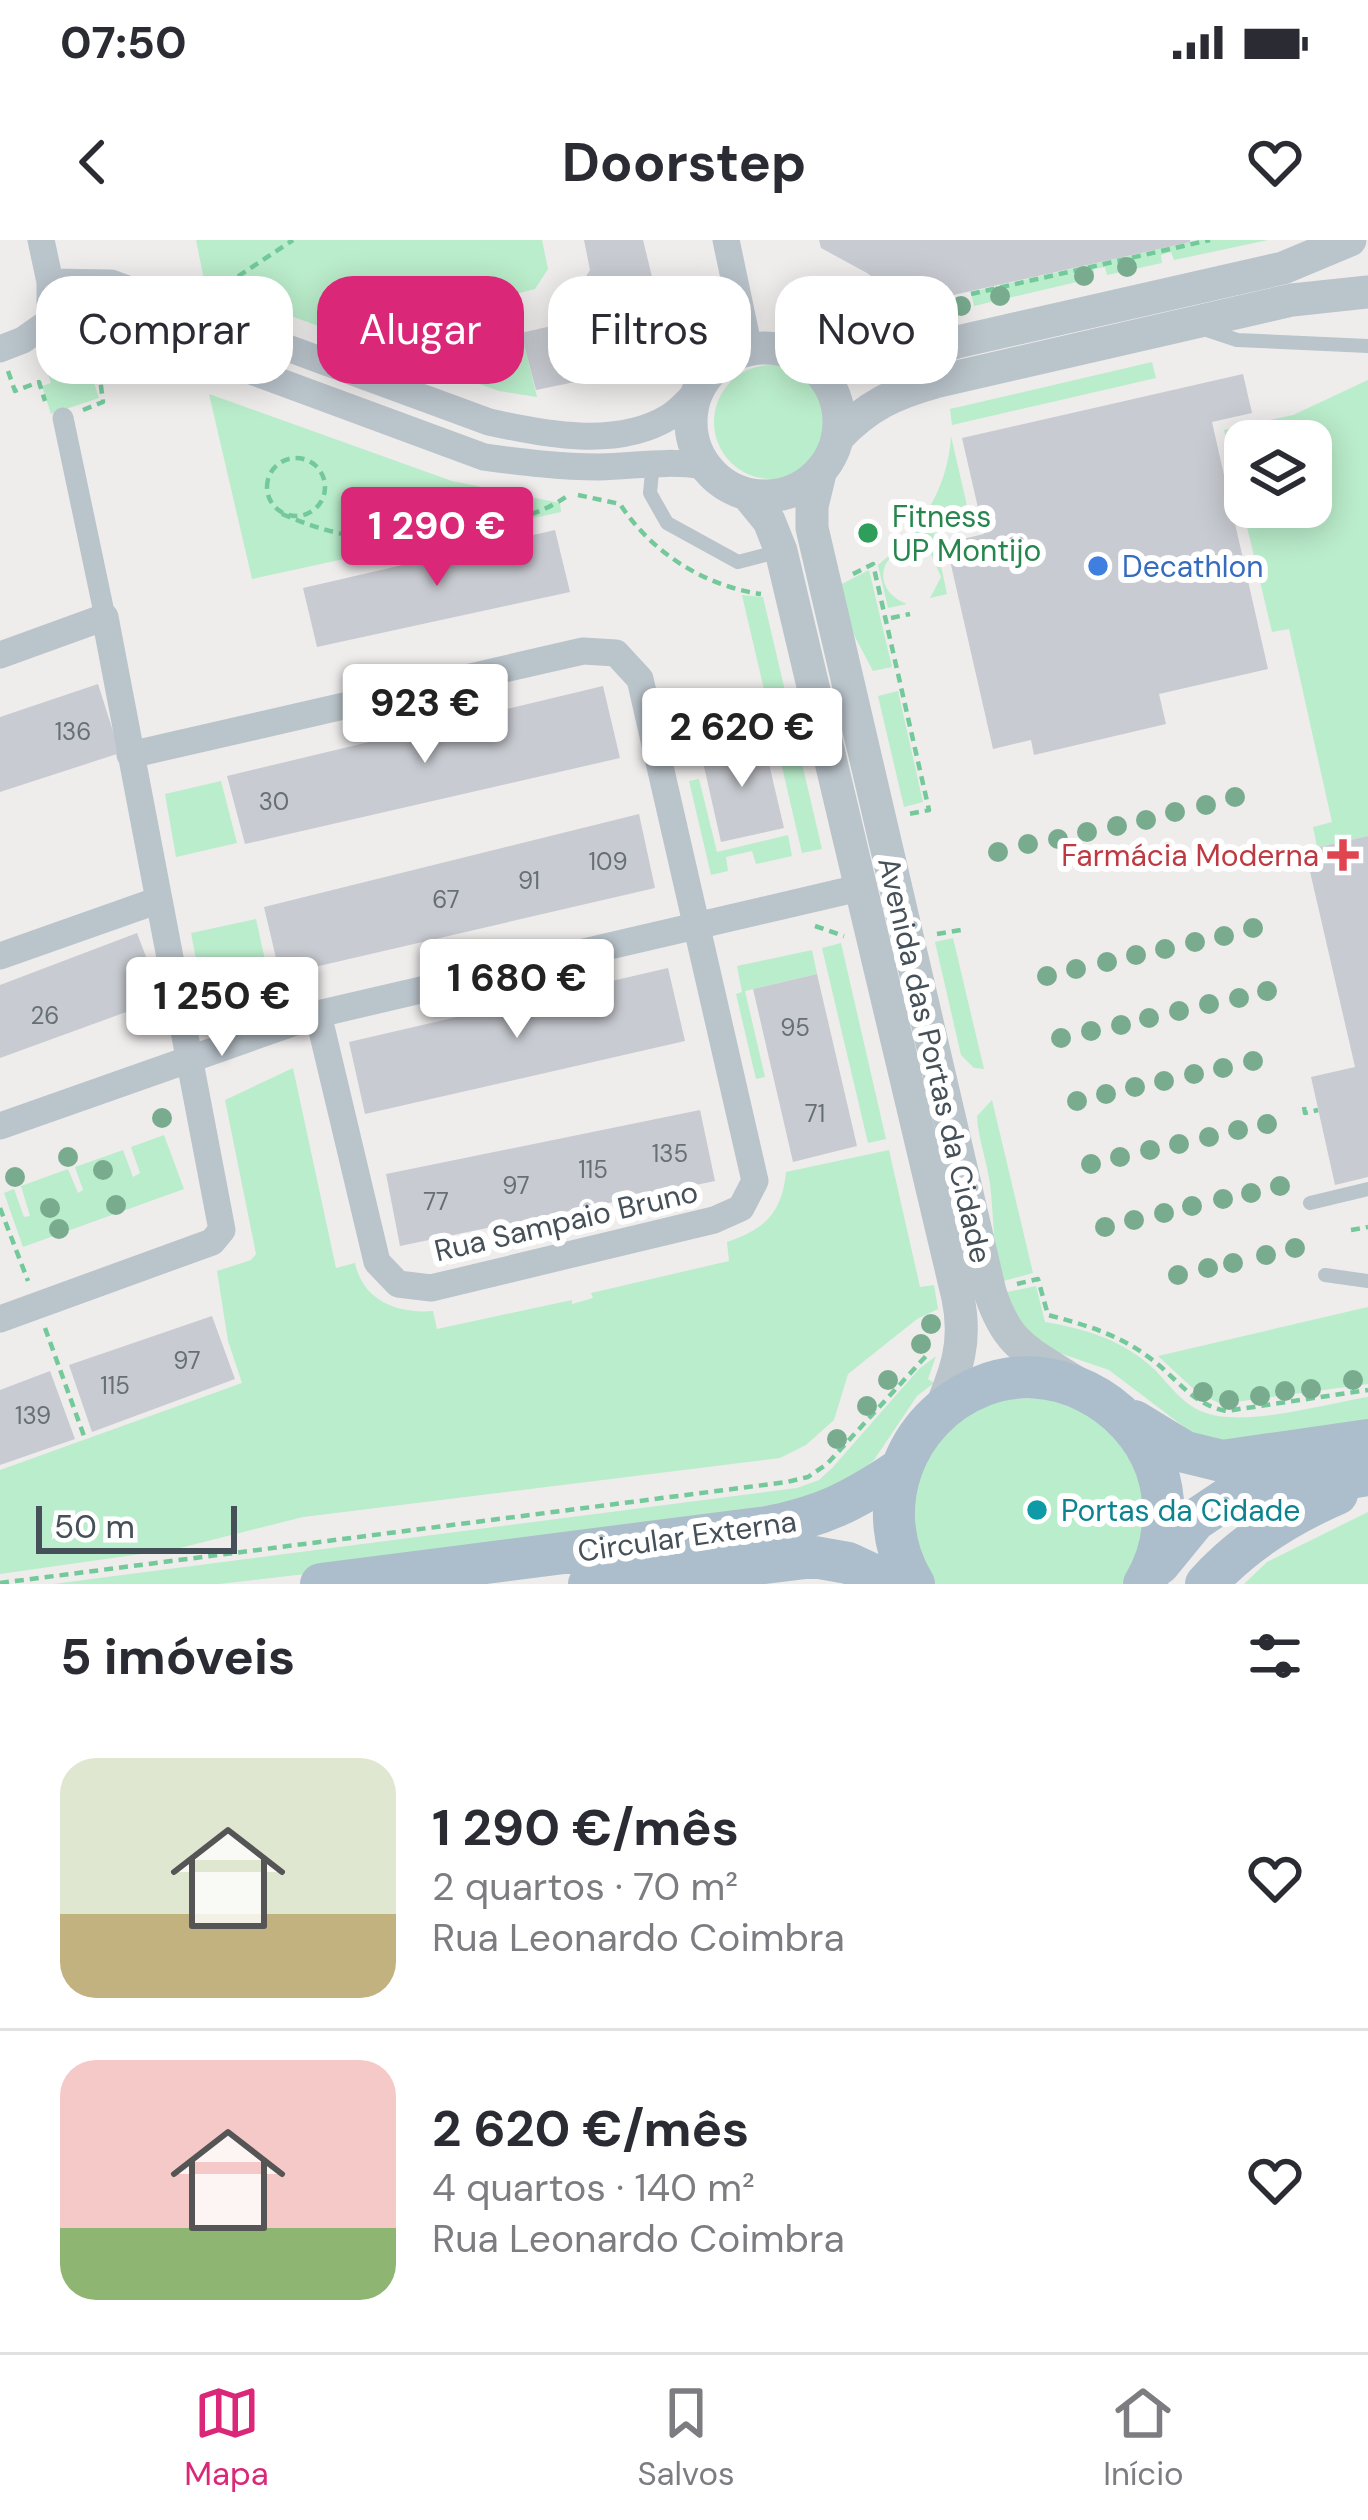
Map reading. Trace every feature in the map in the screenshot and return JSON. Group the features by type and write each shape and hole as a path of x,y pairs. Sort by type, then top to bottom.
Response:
{"main road":[{"path":"914,1584 894,1537 892,1507 899,1470 917,1436 940,1410 984,1384 1024,1378 1060,1382 1104,1401 1185,1453 1222,1461 1368,1440"},
{"path":"1104,1401 1149,1451 1162,1485 1164,1524 1147,1579"},
{"name":"Circular Externa","path":"321,1584 788,1523 843,1506 899,1470"},
{"path":"1147,1579 1196,1520 1228,1498 1368,1479"},
{"path":"1206,1584 1279,1523 1368,1479"},
{"name":"Circular Externa","path":"589,1584 814,1557 848,1563 893,1584"}],"street":[{"path":"41,240 49,276"},
{"path":"726,240 734,276"},
{"path":"958,342 1283,268 1350,240"},
{"path":"698,391 691,429 705,466 724,484 747,494 786,494 820,473 838,437 863,410 900,392 1184,323 1292,300 1368,292"},
{"path":"0,348 36,331"},
{"path":"293,350 489,422 543,434 600,435 639,428 668,417 702,384"},
{"path":"286,384 484,457 601,467 653,462 705,466"},
{"path":"826,384 834,394 838,437"},
{"path":"0,1319 212,1242 221,1236 222,1225 63,418"},
{"name":"Avenida das Portas da Cidade","path":"820,473 812,528 990,1292 1016,1344 1104,1401"},
{"name":"Avenida das Portas da Cidade","path":"747,494 769,520 782,551 963,1325 958,1366 940,1410"},
{"path":"0,656 105,617"},
{"name":"Rua Sampaio Bruno","path":"130,755 583,651 616,653 640,679 755,1181 741,1208 714,1220 431,1288 398,1284 377,1262 317,1014"},
{"path":"0,1126 317,1014 863,887"},
{"path":"0,956 156,901"}],"lane":[{"path":"1184,323 1237,340 1368,346"},
{"path":"653,462 650,493 667,523 738,562 782,551"},
{"path":"1310,1203 1368,1190"},
{"path":"1325,1275 1368,1281"}],"path":[{"path":"238,276 293,240"},
{"path":"971,294 1210,240"},
{"path":"0,348 15,391 39,382 52,421 103,403 101,384"},
{"path":"283,514 302,516 319,506 326,488 313,464 296,458 272,471 269,499 283,514 320,530 357,538 420,540 545,512 570,494"},
{"path":"890,618 910,614"},
{"path":"1304,1107 1305,1113 1318,1110"},
{"path":"0,1208 32,1292"},
{"path":"1351,1230 1368,1226"},
{"path":"990,1292 1038,1279 1048,1316 1091,1326 1128,1343 1156,1362 1194,1400 1209,1407 1226,1411 1368,1390"},
{"path":"43,1322 84,1436"},
{"path":"0,1583 808,1477 827,1464 901,1379 937,1346"}],"green space":[{"path":"196,240 542,240 548,269 535,289 524,292 524,276 317,276 317,325 293,317 293,276 203,276"},
{"path":"1198,240 1268,240 1174,260 1171,252 1161,255 1162,263 1107,275 1105,267 1094,269 1094,278 974,306 971,292"},
{"path":"524,344 537,397 480,384 524,384"},
{"path":"1152,362 1156,378 952,425 950,409"},
{"path":"775,365 775,384 814,384 827,411 827,433 819,454 803,470 782,478 760,478 739,470 723,454 715,433 715,411 723,390 728,384 751,384 751,368 760,366"},
{"path":"1368,380 1368,836 1317,847 1313,827 1332,822 1289,629 1272,632 1247,528 1332,528 1332,420 1270,420 1293,415"},
{"path":"94,384 99,398 51,414 42,386"},
{"path":"209,394 452,481 560,503 561,512 252,579"},
{"path":"951,436 971,523 934,533 947,594 930,598 941,577 931,554 902,551 892,556 883,575 893,596 907,604 888,608 878,565 929,508 944,474"},
{"path":"869,570 892,667 873,671 844,616 838,586"},
{"path":"742,595 763,597 822,849 802,853"},
{"path":"898,691 923,802 904,807 878,696"},
{"path":"699,779 717,852 788,835 792,856 756,864 752,851 726,857 728,871 711,875 689,781"},
{"path":"221,781 237,843 176,857 165,794"},
{"path":"256,919 269,978 204,1001 191,933"},
{"path":"953,938 984,1069 974,1068 961,1055 935,942"},
{"path":"841,943 886,1139 868,1143 822,948"},
{"path":"812,950 817,974 745,991 765,1077 756,1079 736,994 742,992 737,966"},
{"path":"293,1068 336,1268 355,1263 374,1296 395,1307 433,1311 437,1329 572,1300 572,1304 593,1298 591,1293 729,1261 727,1242 769,1218 786,1172 889,1150 920,1287 934,1285 938,1309 917,1319 848,1374 834,1420 806,1445 780,1458 303,1517 176,1549 0,1574 0,1470 242,1383 228,1341 217,1271 256,1254 225,1100"},
{"path":"992,1100 1033,1273 1000,1282 977,1116"},
{"path":"164,1135 184,1189 23,1247 4,1193 14,1189 24,1217 30,1216 21,1186 68,1169 78,1193 83,1190 75,1167 123,1150 133,1177 140,1173 131,1147"},
{"path":"1036,1286 1045,1322 1089,1332 1130,1350 1182,1399 1203,1412 1262,1416 1368,1397 1368,1421 1230,1444 1192,1433 1109,1370 1030,1343 1003,1293"},
{"path":"1368,1307 1368,1384 1221,1404 1198,1393 1158,1356"},
{"path":"936,1356 928,1379 934,1383 917,1396 874,1460 831,1495 451,1557 219,1584 53,1584 797,1488 819,1480 833,1467 919,1369"},
{"path":"1040,1398 1076,1409 1100,1423 1133,1463 1144,1504 1144,1526 1133,1566 1122,1584 933,1584 917,1554 912,1526 913,1502 928,1458 941,1438 978,1409 1006,1400"},
{"path":"1368,1512 1368,1584 1244,1584 1267,1562"}],"building":[{"path":"584,240 643,240 652,276 586,276 590,270"},
{"path":"819,240 1190,240 958,294 958,276 871,276 821,248"},
{"path":"548,327 548,384 565,384 536,390 524,332"},
{"name":"Decathlon","path":"1243,374 1252,413 1212,422 1224,475 1224,528 1236,528 1268,669 1159,694 1166,724 1034,755 1031,740 993,749 946,543 984,534 962,438"},
{"path":"555,530 570,592 317,647 303,588"},
{"path":"98,684 120,753 0,792 0,717"},
{"path":"603,686 620,758 245,844 227,776"},
{"path":"763,738 784,828 721,842 701,753"},
{"path":"639,814 655,888 280,975 264,907"},
{"path":"1368,836 1368,1177 1335,1185 1311,1077 1355,1067 1305,850"},
{"path":"137,933 162,999 0,1058 0,985"},
{"path":"668,968 685,1041 365,1114 349,1042"},
{"path":"817,974 857,1146 793,1162 753,989"},
{"path":"700,1110 715,1181 400,1246 386,1174"},
{"path":"212,1316 235,1379 92,1432 69,1365"},
{"path":"50,1371 75,1439 0,1465 0,1390"}],"place":[{"name":"Fitness UP Montijo","path":"868,533"},
{"name":"Decathlon","path":"1098,566"},
{"name":"Farmácia Moderna","path":"1343,855"},
{"name":"Portas da Cidade","path":"1037,1510"}]}
